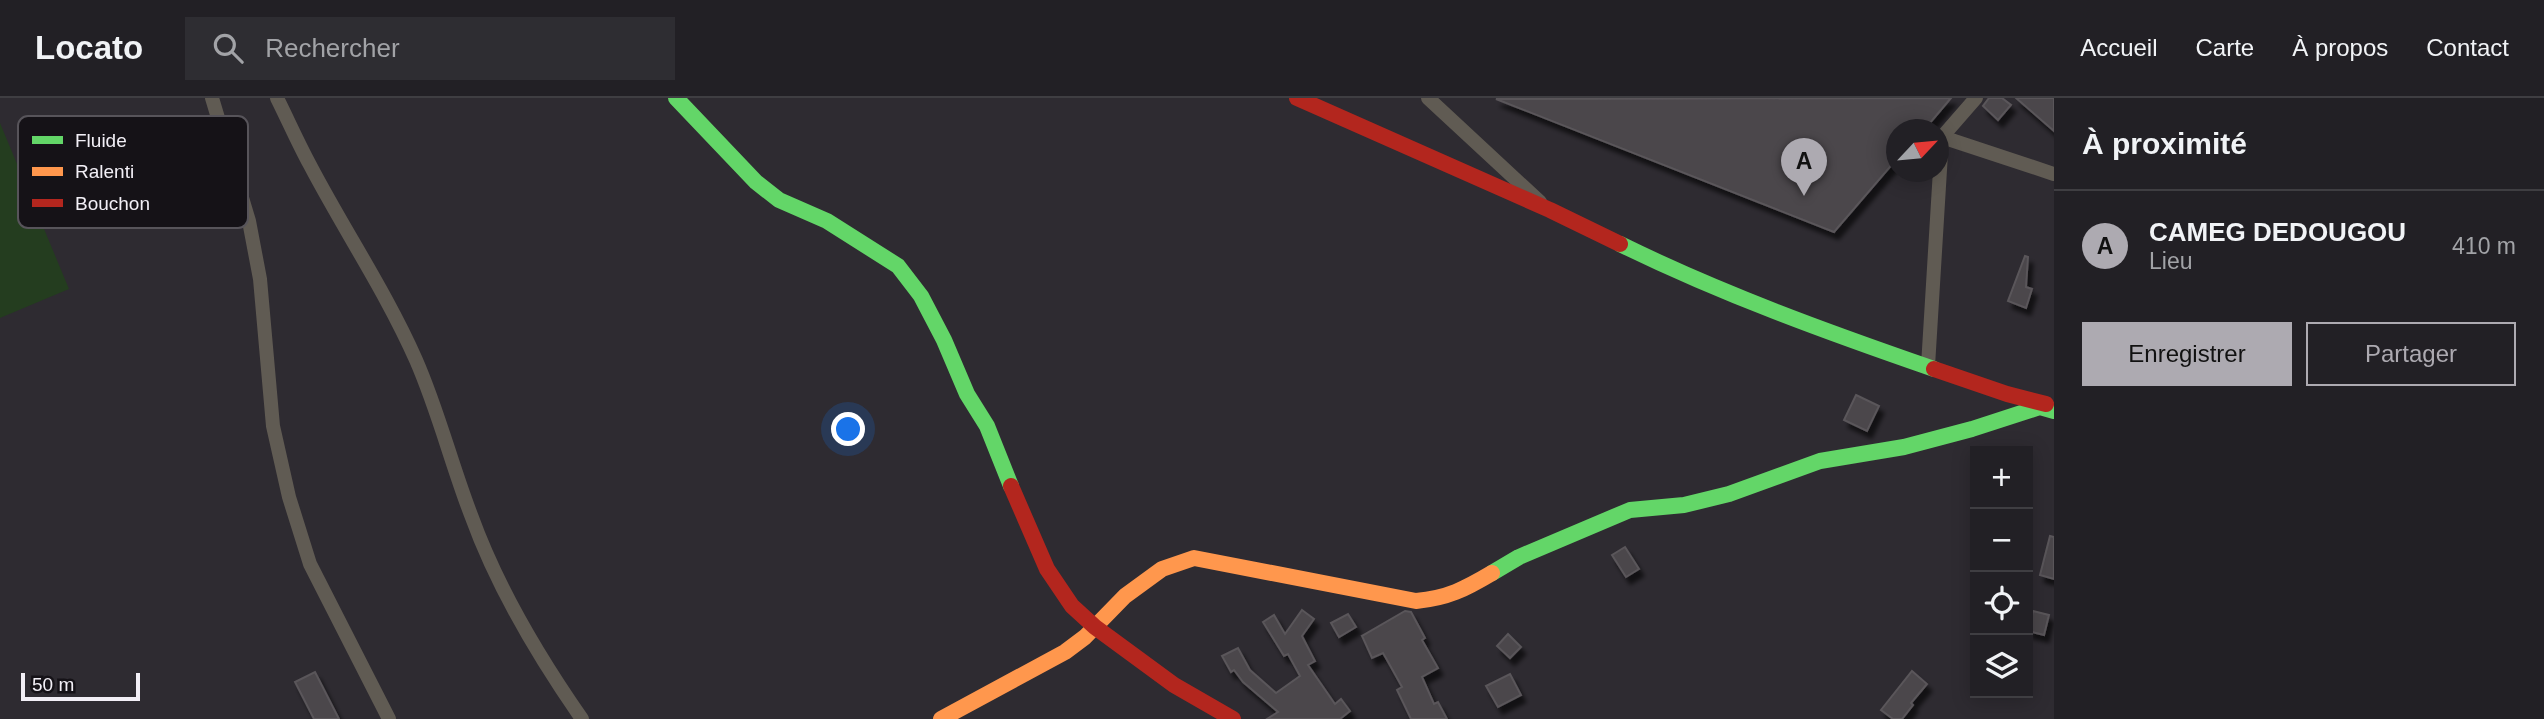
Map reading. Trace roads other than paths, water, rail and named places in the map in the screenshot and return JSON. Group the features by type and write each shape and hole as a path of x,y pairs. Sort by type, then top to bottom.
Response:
{"street":[{"path":"212,98 217,116"},
{"path":"277,98 310,166 352,237 415,358 435,408 471,516 492,564 520,621 582,719"},
{"path":"676,98 756,182 779,200 827,221 898,266 921,296 967,394 986,426 1047,569 1072,606 1095,627 1174,685 1233,719"},
{"path":"1297,98 1550,210 1694,280 1838,336 2054,408"},
{"path":"1428,98 1550,210"},
{"path":"1949,129 1976,98"},
{"path":"1949,139 2054,174"},
{"path":"1928,366 1939,182"},
{"path":"248,218 260,279 273,426 289,497 310,564 389,719"},
{"path":"941,719 1065,652 1095,627 1125,596 1162,569 1194,558 1416,601 1437,599 1458,593 1519,557 1630,510 1684,505 1718,497 1820,461 1904,447 2040,407 2054,408"}],"place":[{"name":"CAMEG DEDOUGOU","path":"1804,196"}]}
